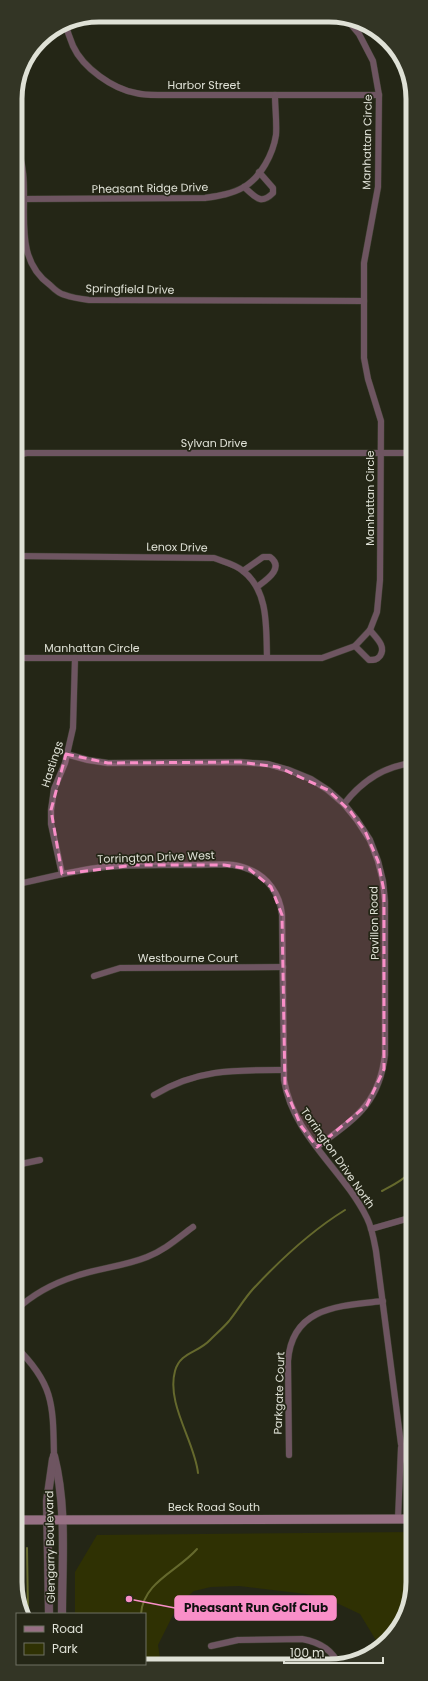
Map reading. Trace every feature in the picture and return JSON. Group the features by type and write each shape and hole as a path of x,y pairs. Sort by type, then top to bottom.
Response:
{"main road":[{"name":"Beck Road South","path":"22,1520 406,1519"}],"street":[{"name":"Manhattan Circle","path":"22,658 322,658 355,646 370,630 377,612 380,580 381,421 368,379 364,358 364,263 378,186 378,95 373,61 354,26"},
{"name":"Harbor Street","path":"67,29 74,47 88,66 100,77 114,85 135,93 158,95 378,95"},
{"name":"Pheasant Ridge Drive","path":"24,199 205,198 229,194 244,187 260,172 271,154 276,135 275,95"},
{"name":"Springfield Drive","path":"22,162 24,168 24,241 30,263 44,282 63,295 89,300 364,301"},
{"path":"244,187 258,199 263,200 268,198 273,193 273,188 260,172"},
{"name":"Sylvan Drive","path":"22,453 27,452 406,453"},
{"name":"Lenox Drive","path":"22,556 214,558 236,566 243,571 257,587 266,611 267,657"},
{"path":"243,571 263,557 270,557 273,559 276,565 275,571 257,587"},
{"path":"355,646 369,660 379,658 382,653 382,646 370,630"},
{"name":"Hastings","path":"62,874 52,824 51,810 54,789 71,739 74,716 74,658"},
{"name":"Pavillon Road","path":"66,754 88,760 108,763 240,762 268,764 289,770 311,779 328,790 344,804 370,840 378,861 383,881 385,901 385,1055 380,1082 367,1105 354,1119 317,1147"},
{"path":"344,804 361,785 372,777 393,767 406,764"},
{"name":"Torrington Drive West","path":"22,884 62,874 105,867 135,865 224,865 249,869 259,874 269,884"},
{"name":"Torrington Drive North","path":"269,884 275,892 281,909 285,1088 290,1107 301,1126 359,1203 368,1219 376,1251 402,1444 406,1458"},
{"name":"Westbourne Court","path":"94,976 120,968 283,967"},
{"path":"154,1095 176,1082 206,1073 239,1070 284,1070"},
{"path":"22,1164 40,1160"},
{"path":"371,1229 406,1219"},
{"path":"22,1305 35,1295 77,1275 134,1262 153,1255 193,1227"},
{"name":"Parkgate Court","path":"289,1455 288,1361 289,1349 296,1333 311,1317 326,1309 383,1301"},
{"name":"Glengarry Boulevard","path":"22,1354 38,1372 49,1396 52,1408 54,1456 60,1487 62,1519 62,1613"},
{"name":"Torrington Drive North","path":"398,1519 399,1472 402,1444"},
{"name":"Glengarry Boulevard","path":"49,1613 47,1520 48,1486 54,1456"},
{"path":"211,1646 238,1640 302,1639 324,1647 335,1658"}],"highlighted area":[{"path":"66,754 108,763 240,762 278,767 328,790 351,812 365,831 378,861 384,891 384,1069 367,1105 317,1147 301,1126 285,1088 282,915 271,887 249,869 224,865 135,865 62,874 51,810"}],"green space":[{"path":"406,1532 406,1587 403,1602 396,1621 384,1637 377,1642 360,1614 322,1596 239,1586 211,1587 194,1591 179,1603 158,1645 160,1659 146,1659 146,1613 75,1613 75,1572 97,1535"}],"waterway":[{"path":"382,1191 406,1176"},
{"path":"198,1473 196,1461 174,1396 173,1384 177,1365 185,1356 205,1344 222,1329 253,1289 274,1267 320,1227 345,1210"},
{"path":"27,1548 28,1612"},
{"path":"141,1613 143,1603 148,1593 155,1585 197,1549"}],"place":[{"name":"Pheasant Run Golf Club","path":"129,1599"}]}
